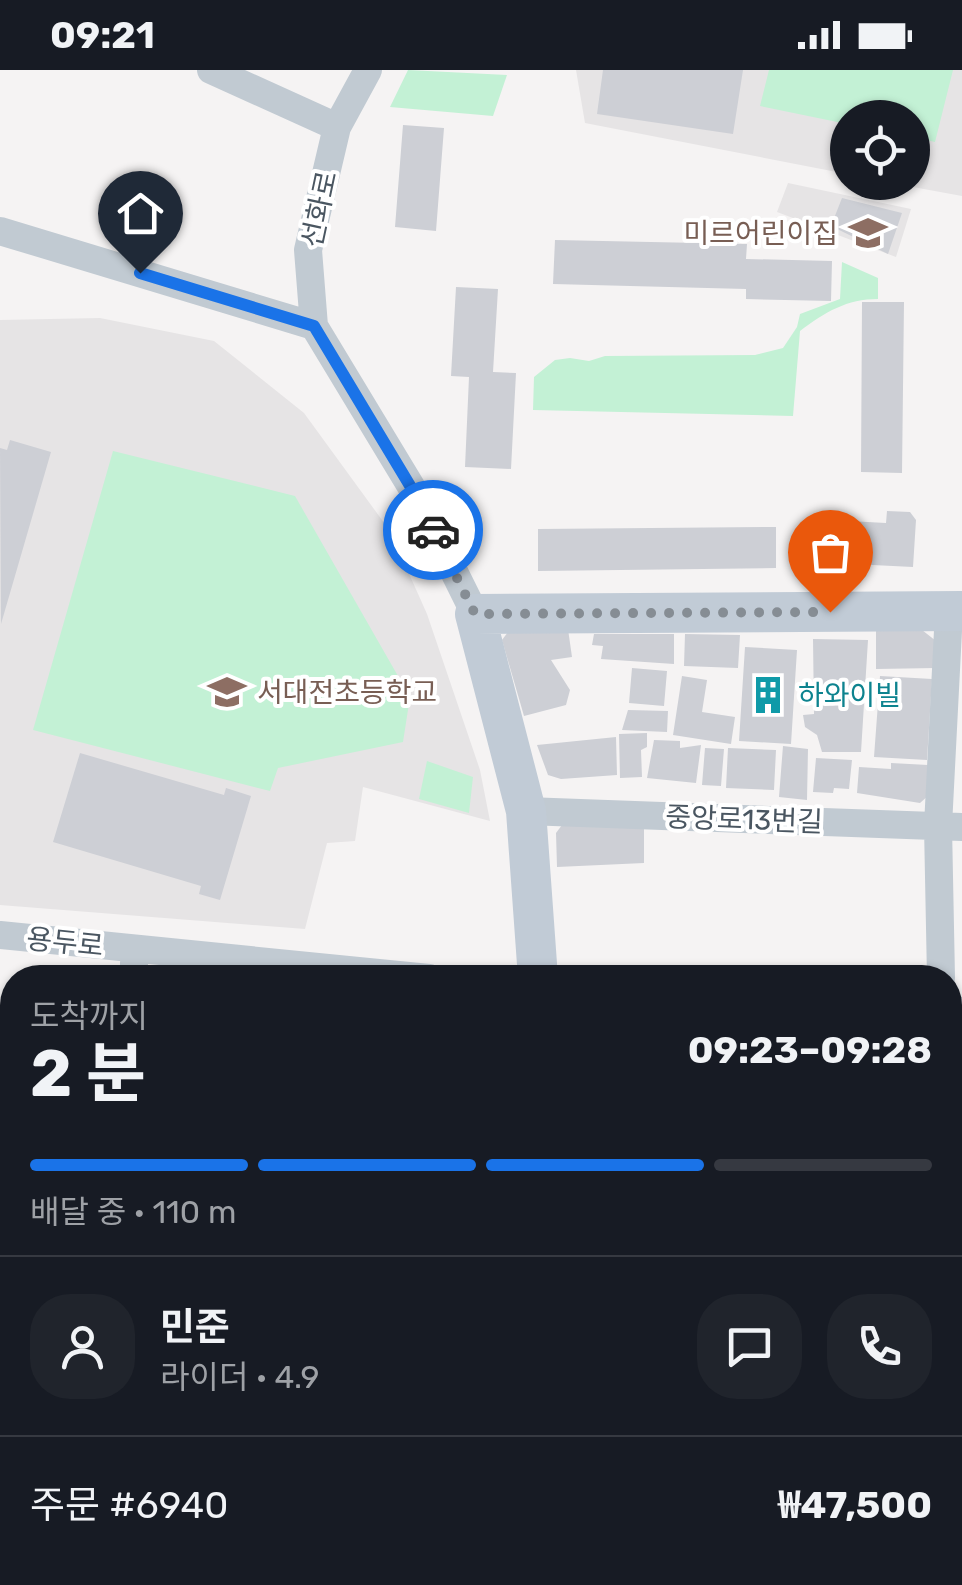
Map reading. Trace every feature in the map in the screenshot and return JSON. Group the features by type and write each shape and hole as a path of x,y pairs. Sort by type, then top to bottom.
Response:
{"street":[{"path":"211,70 337,127"},
{"name":"선화로","path":"368,70 337,127 308,250 314,326 415,494 475,614"},
{"path":"0,230 314,326"},
{"path":"537,965 526,811 475,614 955,611 943,965"},
{"name":"중앙로13번길","path":"526,811 950,827"},
{"name":"용두로","path":"0,935 297,965"},
{"path":"134,949 134,965"}],"shaded area":[{"path":"576,70 962,70 962,196 930,190 930,100 830,100 830,171 585,123"},
{"name":"미르어린이집","path":"788,183 830,192 830,200 868,200 911,209 896,257 777,212"},
{"name":"서대전초등학교","path":"100,318 214,341 304,413 390,531 427,614 480,770 490,821 363,787 355,841 327,843 305,929 0,905 0,320"}],"green space":[{"path":"408,70 507,75 493,116 390,107"},
{"path":"769,70 953,70 935,142 930,141 930,100 830,100 830,120 760,106"},
{"path":"842,262 878,278 878,299 837,308 800,331 793,416 533,410 534,377 555,360 755,355 783,348 797,327 800,314 840,299"},
{"path":"113,451 295,496 410,697 403,742 278,768 270,791 33,730"},
{"path":"427,761 473,777 469,813 419,799"}],"building":[{"path":"603,70 743,70 733,134 597,114"},
{"path":"403,125 444,128 436,231 395,227"},
{"name":"미르어린이집","path":"841,200 902,213 888,254 831,226"},
{"path":"555,240 747,244 746,259 832,261 831,301 746,299 746,289 553,284"},
{"path":"456,287 498,289 493,372 516,373 511,469 465,467 469,377 451,376"},
{"path":"862,302 904,302 902,473 861,472"},
{"path":"10,440 51,452 1,624 0,448 7,450"},
{"path":"887,511 910,512 916,520 913,567 812,562 814,530 849,532 849,521 886,523"},
{"path":"776,527 776,568 538,571 538,529"},
{"path":"568,629 572,657 551,660 570,690 566,705 524,716 502,640 508,632"},
{"path":"922,630 936,641 936,668 876,669 876,631"},
{"path":"594,634 674,634 674,664 601,659 603,646 592,645"},
{"path":"685,634 740,635 738,668 684,666"},
{"path":"813,639 868,640 861,752 822,752 817,735 805,727 803,715 814,714"},
{"name":"하와이빌","path":"745,647 797,650 791,744 739,741"},
{"path":"632,668 667,671 664,706 629,703"},
{"path":"682,676 707,680 702,712 735,717 731,744 673,735"},
{"path":"880,676 932,679 927,760 874,757"},
{"path":"628,710 668,711 667,732 622,730"},
{"path":"647,733 647,747 641,750 642,777 620,778 619,734"},
{"path":"616,737 617,775 561,779 548,775 537,745"},
{"path":"654,740 680,741 680,748 701,745 696,783 647,778"},
{"path":"783,746 808,749 807,800 779,797"},
{"path":"705,748 724,749 721,786 702,785"},
{"path":"728,748 776,750 774,790 726,788"},
{"path":"80,753 224,795 226,788 251,796 220,900 199,894 201,886 53,842"},
{"path":"816,758 852,760 849,789 813,792"},
{"path":"891,763 928,765 929,795 920,803 857,793 859,767 891,769"},
{"path":"644,823 644,863 557,867 556,833 562,825"}],"way so far":[{"path":"433,530 475,614 830,612"}],"place":[{"name":"미르어린이집","path":"868,233"},
{"name":"서대전초등학교","path":"227,692"},
{"name":"하와이빌","path":"768,695"}],"route":[{"path":"140,273 314,326 433,530"}]}
